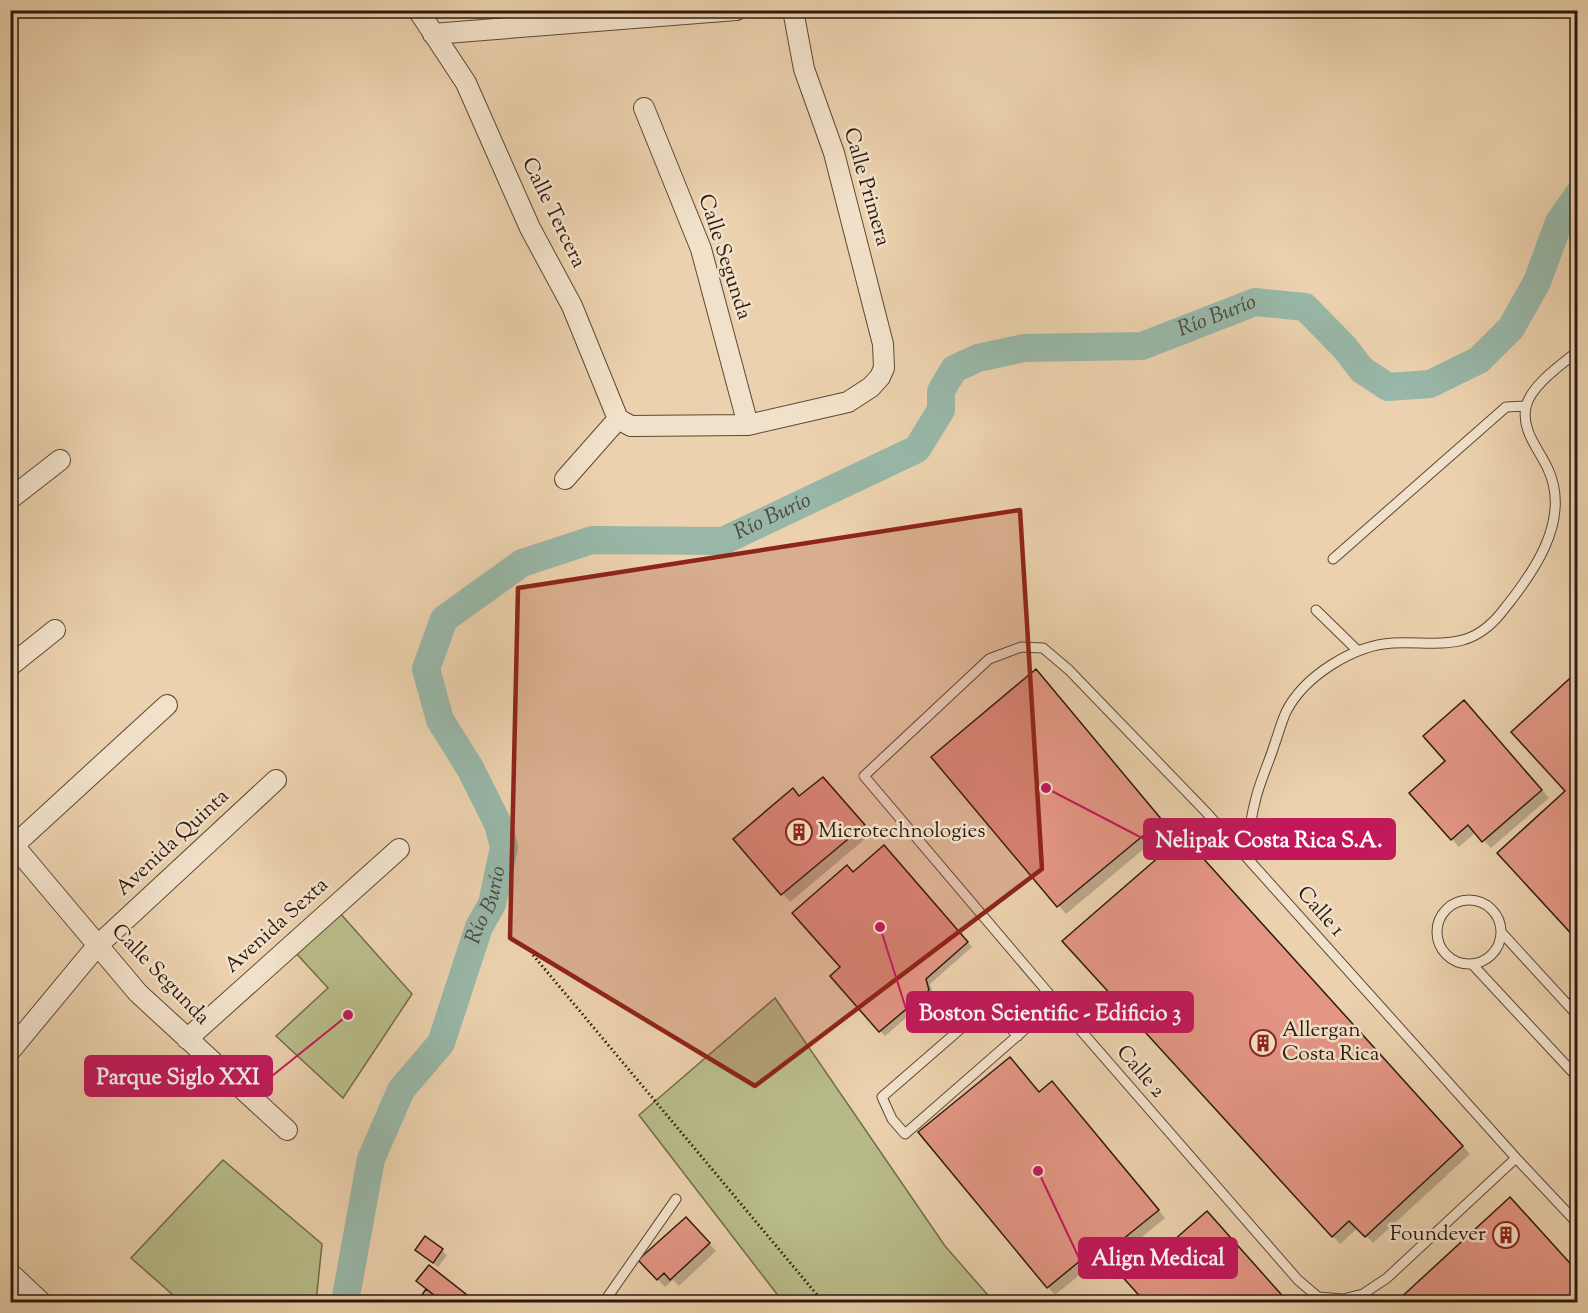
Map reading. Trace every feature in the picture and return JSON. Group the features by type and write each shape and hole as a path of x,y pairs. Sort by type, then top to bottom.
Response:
{"street":[{"name":"Calle Tercera","path":"418,10 466,83 530,228 572,306 618,419"},
{"path":"433,34 626,14 736,10"},
{"name":"Calle Primera","path":"748,424 848,402 865,392 880,377 884,368 883,344 834,153 804,69 793,10"},
{"name":"Calle Segunda","path":"644,108 700,249 748,424"},
{"path":"565,479 618,419 631,426 748,424"},
{"path":"10,499 60,460"},
{"path":"10,666 54,630"},
{"path":"12,845 167,705"},
{"name":"Avenida Quinta","path":"10,1051 97,946 276,780"},
{"name":"Calle Segunda","path":"12,845 138,993 287,1130"},
{"name":"Avenida Sexta","path":"187,1039 399,849"},
{"path":"10,1273 41,1302"}],"lane":[{"path":"1246,856 1255,802 1287,711 1305,687 1330,665 1358,651 1390,643 1460,643 1480,632 1500,615 1522,585 1545,549 1554,522 1554,495 1549,471 1532,443 1526,424 1526,406 1533,390 1578,351"},
{"path":"1334,559 1506,407 1526,406"},
{"path":"1316,610 1358,651"},
{"name":"Calle 1","path":"1021,648 1043,648 1069,670 1206,812 1578,1224"},
{"name":"Calle 2","path":"1021,648 989,659 864,776 1056,1002 1298,1280 1318,1296 1343,1299 1363,1294 1387,1278 1516,1158"},
{"path":"1501,932 1498,946 1490,956 1472,964 1458,963 1438,945 1437,925 1447,908 1466,900 1479,901 1495,913 1501,932 1578,1016"},
{"path":"1472,964 1578,1078"},
{"path":"1018,1036 988,1005 882,1097 892,1119 905,1134 1018,1036 1056,1002"},
{"path":"604,1302 676,1199"}],"path":[{"path":"533,955 823,1302"}],"highlighted area":[{"path":"1020,510 1042,869 755,1086 510,938 518,588"}],"green space":[{"path":"339,912 412,994 343,1098 276,1036 328,988 295,952"},
{"path":"775,998 945,1246 994,1302 783,1302 639,1115"},
{"path":"223,1160 322,1244 316,1302 181,1302 131,1258"}],"building":[{"path":"1036,669 1162,820 1057,907 931,757"},
{"path":"1578,671 1578,941 1497,853 1565,791 1511,732"},
{"path":"1464,700 1542,790 1482,842 1468,825 1451,840 1409,793 1445,761 1423,736"},
{"name":"Microtechnologies","path":"823,777 865,825 781,895 733,839 793,788 799,796"},
{"name":"Allergan Costa Rica","path":"1183,836 1463,1146 1365,1237 1349,1221 1332,1237 1062,941"},
{"path":"884,845 968,942 926,979 929,990 879,1032 830,976 840,967 792,913 847,865 853,872"},
{"path":"1010,1057 1039,1092 1052,1081 1159,1210 1092,1264 1086,1256 1047,1288 918,1132"},
{"name":"Foundever","path":"1510,1197 1578,1272 1578,1302 1396,1302"},
{"path":"1207,1211 1288,1302 1145,1302 1119,1273 1142,1254 1149,1262"},
{"path":"686,1217 710,1243 670,1280 664,1273 657,1280 638,1260"},
{"path":"425,1236 443,1249 433,1263 415,1250"},
{"path":"429,1265 476,1302 443,1302 416,1281"},
{"path":"426,1289 443,1302 417,1302"}],"waterway":[{"name":"Río Burío","path":"345,1302 371,1159 401,1090 441,1043 479,927 492,904 504,847 498,824 470,768 440,720 426,669 444,619 522,563 592,540 723,541 917,449 941,410 941,391 954,369 978,358 1024,348 1142,346 1255,302 1305,307 1345,348 1362,370 1388,387 1430,384 1479,360 1511,328 1537,282 1559,222 1578,195"}],"place":[{"name":"Nelipak Costa Rica S.A.","path":"1046,788"},
{"name":"Microtechnologies","path":"799,832"},
{"name":"Boston Scientific - Edificio 3","path":"880,927"},
{"name":"Parque Siglo XXI","path":"348,1015"},
{"name":"Allergan Costa Rica","path":"1263,1043"},
{"name":"Align Medical","path":"1038,1171"},
{"name":"Foundever","path":"1506,1235"}]}
